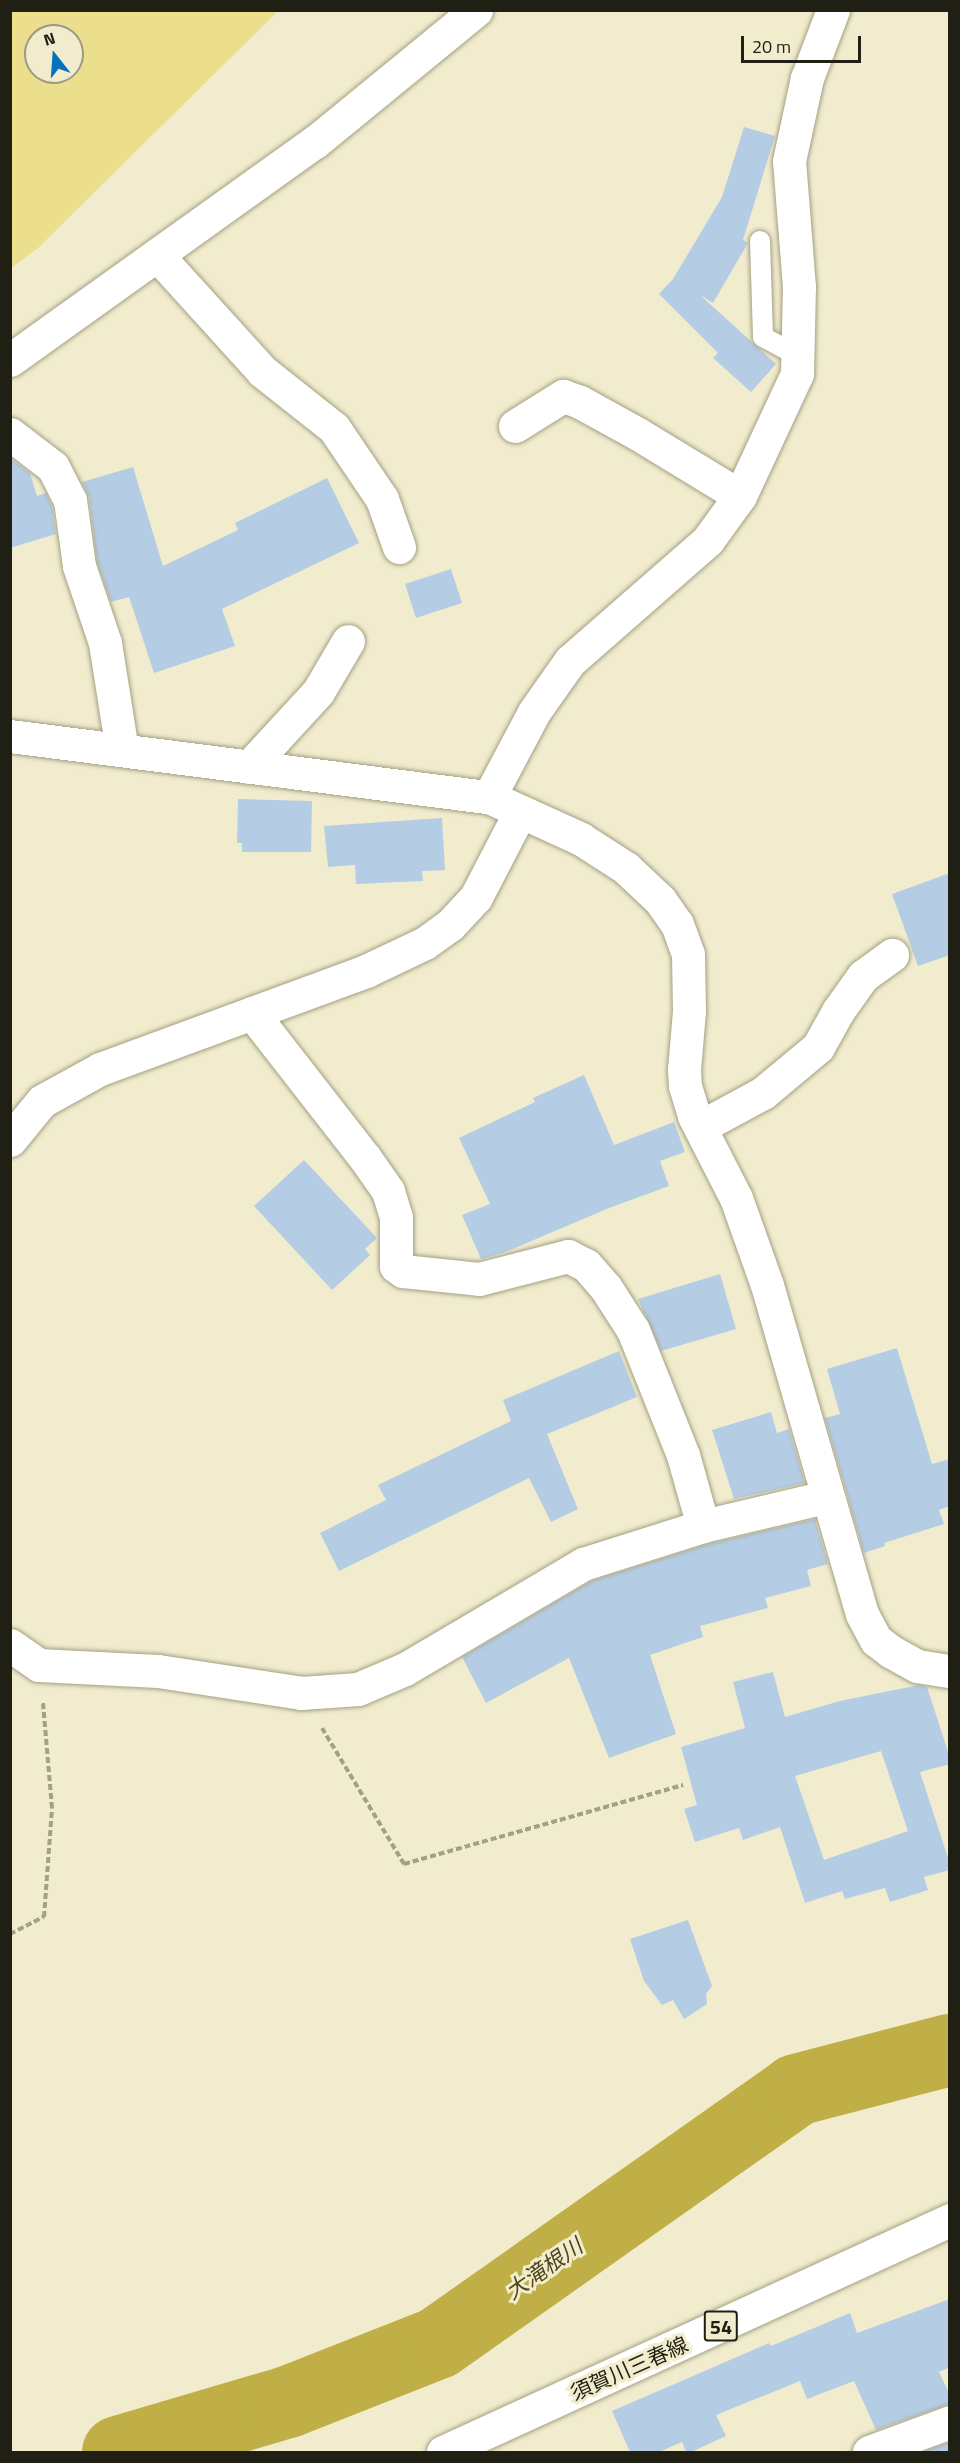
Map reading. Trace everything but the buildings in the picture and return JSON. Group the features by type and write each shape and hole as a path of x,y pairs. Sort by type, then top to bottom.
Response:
{"street":[{"path":"10,360 315,142 476,10"},
{"path":"489,797 534,712 570,661 708,540 740,496 797,374 799,287 789,161 807,78 833,10"},
{"path":"157,255 262,371 334,428 382,499 399,547"},
{"path":"515,426 563,396 580,402 628,429 740,496"},
{"path":"10,434 53,467 70,500 79,566 105,643 122,750"},
{"path":"249,767 318,692 348,641"},
{"path":"10,736 489,797 581,840 626,868 660,900 677,924 688,954 689,1011 684,1069 685,1086 700,1127 736,1198 767,1285 826,1497 862,1614 876,1640 917,1666 949,1673"},
{"path":"10,1140 42,1101 100,1070 366,971 425,943 450,925 476,897 520,812"},
{"path":"700,1127 763,1093 818,1047 838,1011 863,976 892,955"},
{"path":"252,1013 388,1191 396,1217 396,1266 403,1271 479,1279 568,1256 586,1265 606,1288 633,1330 683,1455 703,1526"},
{"path":"10,1645 39,1665 158,1671 301,1693 358,1689 405,1669 583,1564 703,1526 826,1497"},
{"name":"須賀川三春線","path":"442,2452 490,2442 950,2220"},
{"path":"869,2452 950,2422"}],"lane":[{"path":"760,241 763,337 797,355"}],"path":[{"path":"10,1934 44,1917 48,1887 52,1808 39,1665"},
{"path":"301,1693 404,1864 684,1785"}],"shaded area":[{"path":"11,10 278,10 278,11 38,248 11,268"}],"waterway":[{"name":"大滝根川","path":"118,2452 288,2402 438,2343 796,2090 950,2050"}]}
